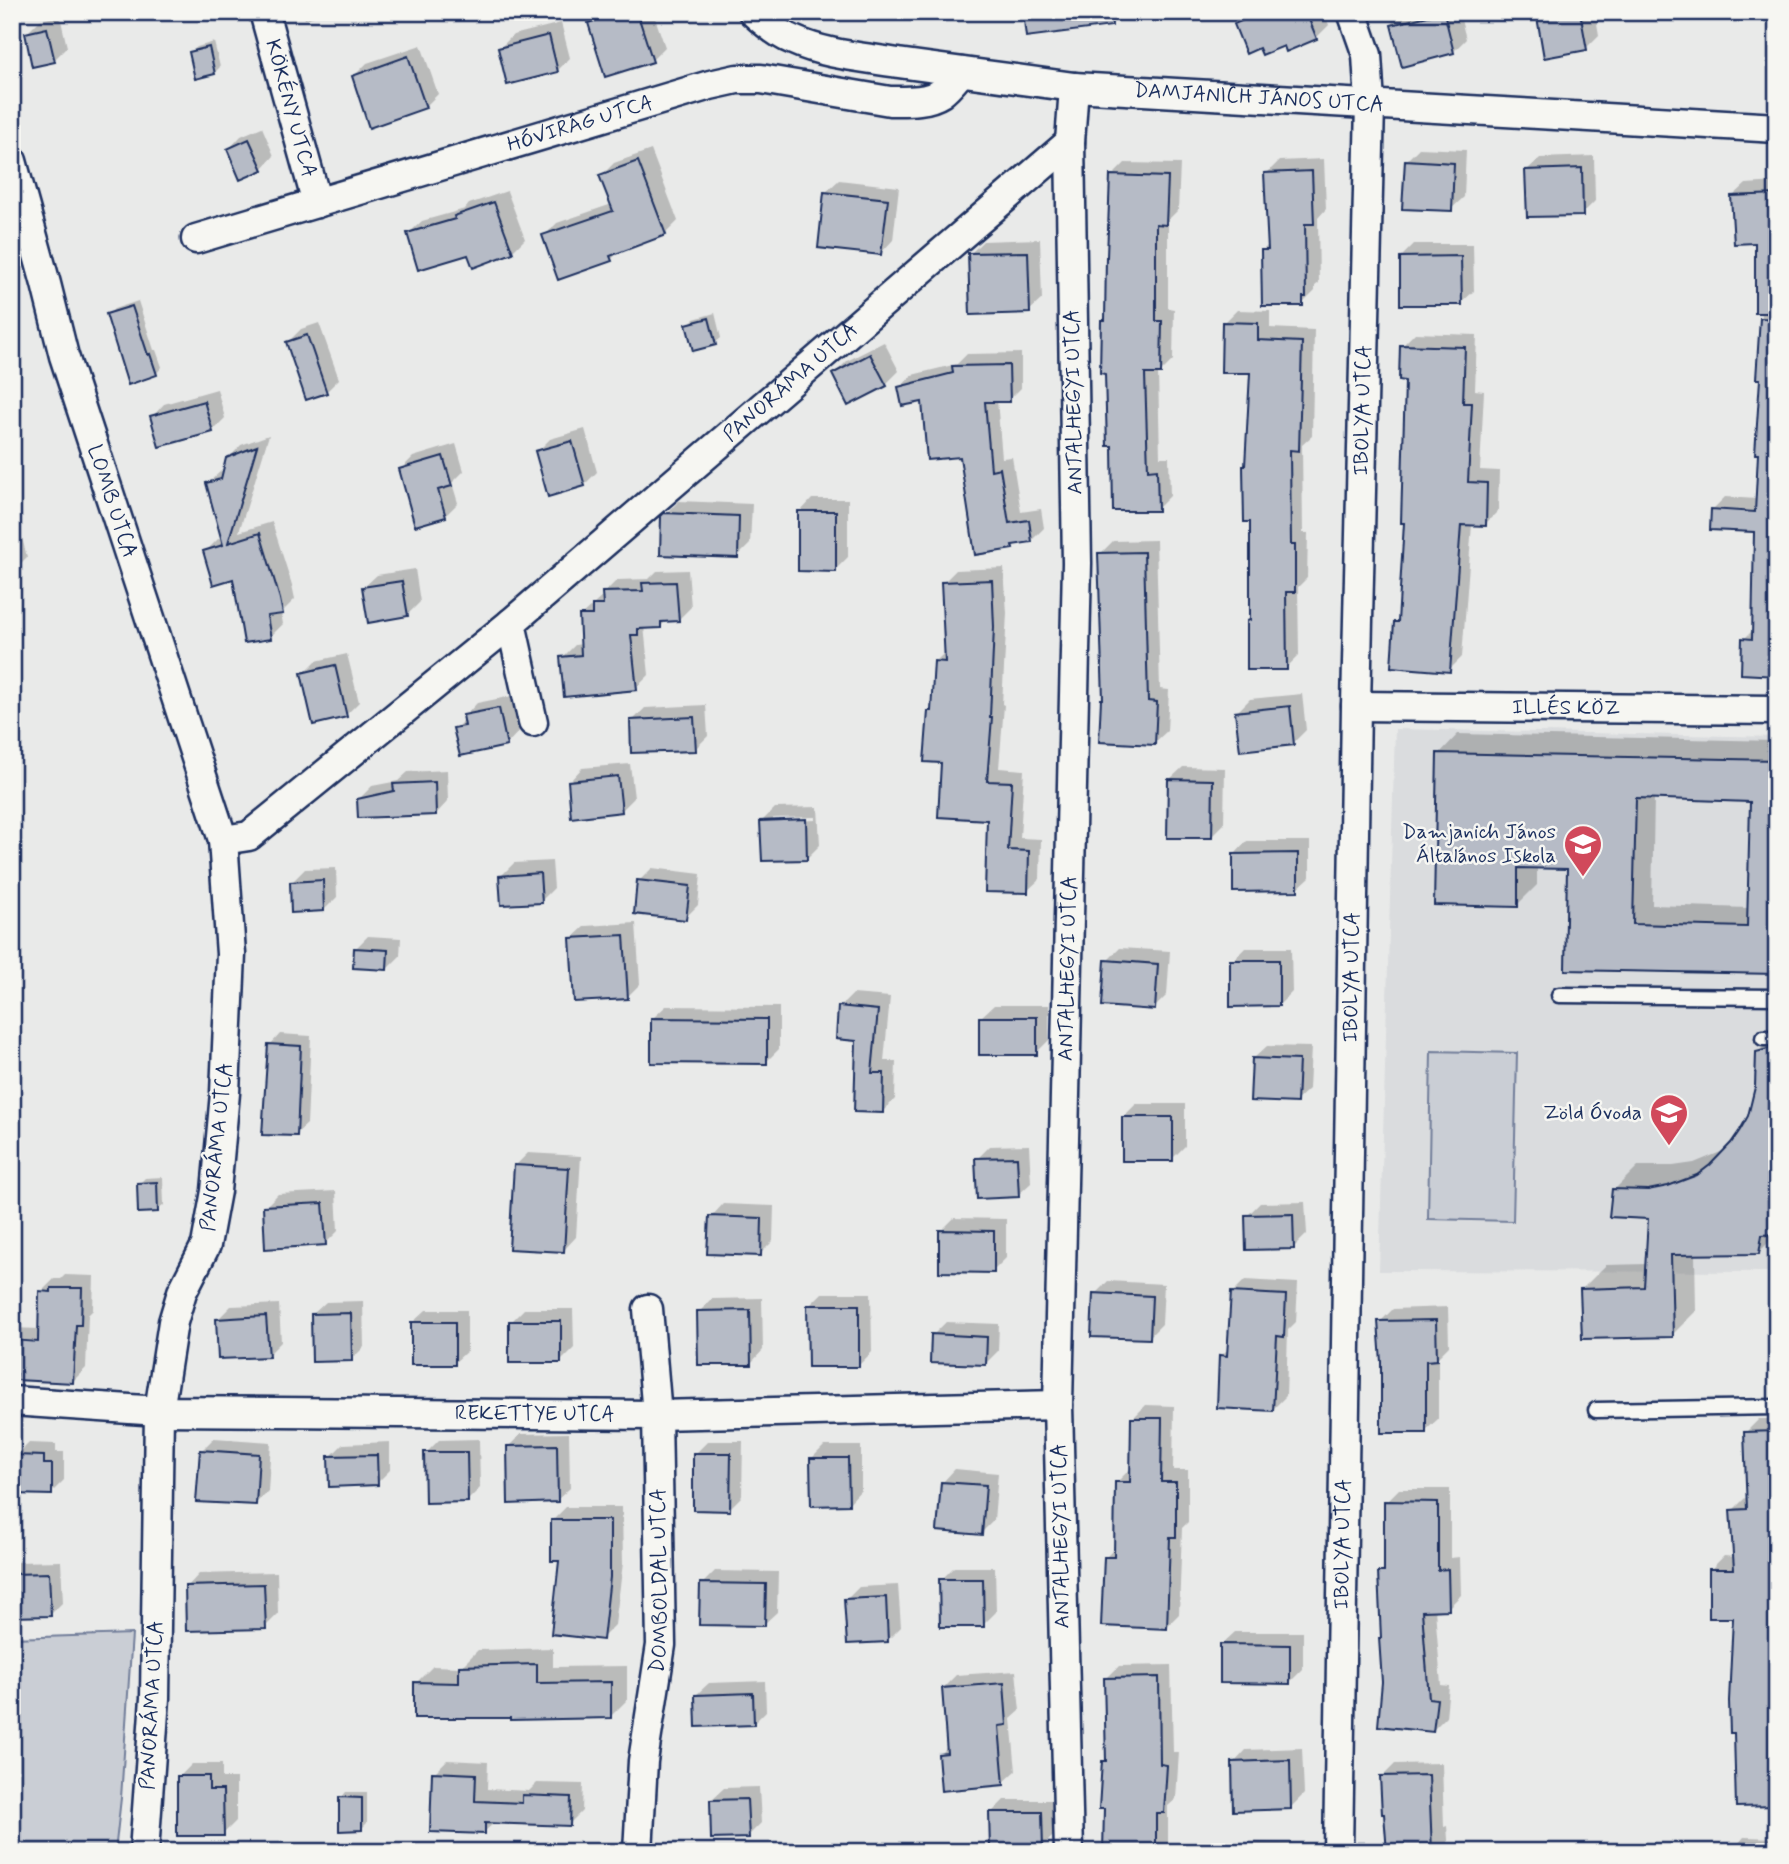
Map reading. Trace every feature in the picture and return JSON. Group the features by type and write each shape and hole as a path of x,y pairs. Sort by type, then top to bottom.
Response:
{"street":[{"name":"KÖKÉNY UTCA","path":"264,12 317,203"},
{"name":"DAMJANICH JÁNOS UTCA","path":"753,12 790,40 813,48 1074,87 1777,128"},
{"name":"IBOLYA UTCA","path":"1338,1852 1356,706 1370,104 1367,55 1352,12"},
{"name":"HÓVIRÁG UTCA","path":"196,239 737,79 761,79 890,102 928,98 941,93 961,72"},
{"name":"ANTALHEGYI UTCA","path":"1069,1852 1058,1405 1077,563 1070,142 1074,87"},
{"name":"PANORÁMA UTCA","path":"144,1852 155,1698 159,1411 173,1322 182,1292 206,1245 216,1191 225,1093 231,954 223,840 249,835 510,623 1070,142"},
{"name":"LOMB UTCA","path":"12,161 64,356 223,840"},
{"path":"510,623 533,722"},
{"name":"ILLÉS KÖZ","path":"1356,706 1777,710"},
{"name":"DOMBOLDAL UTCA","path":"638,1852 643,1761 661,1645 657,1415 648,1308"},
{"name":"REKETTYE UTCA","path":"12,1401 159,1411 657,1415 1058,1405"}],"lane":[{"path":"1559,995 1777,997"},
{"path":"1596,1410 1777,1407"}],"shaded area":[{"name":"Damjanich János Általános Iskola","path":"1395,729 1777,737 1777,1272 1379,1271"},
{"path":"1431,1051 1517,1053 1513,1221 1428,1219"},
{"path":"132,1634 115,1852 12,1852 12,1638"}],"building":[{"path":"621,12 637,12 653,62 605,77 588,23"},
{"path":"1023,12 1111,12 1112,26 1026,37"},
{"path":"1262,12 1306,12 1317,39 1286,52 1284,46 1262,55 1259,48 1246,54 1234,24"},
{"path":"1444,12 1454,53 1402,67 1391,25"},
{"path":"1580,12 1587,50 1544,58 1537,17"},
{"path":"47,28 55,62 32,67 25,33"},
{"path":"549,35 558,72 507,85 498,48"},
{"path":"209,47 215,74 195,79 189,52"},
{"path":"408,56 426,108 369,128 352,76"},
{"path":"249,139 263,170 240,180 227,149"},
{"path":"1405,160 1454,163 1452,211 1402,209"},
{"path":"638,161 666,235 610,256 612,261 558,280 542,235 613,211 599,175"},
{"path":"1582,168 1583,216 1527,217 1525,170"},
{"path":"1312,171 1314,224 1305,224 1306,297 1303,297 1303,306 1262,306 1261,250 1268,250 1264,173"},
{"path":"1110,175 1168,177 1166,225 1156,224 1156,321 1162,321 1161,374 1145,374 1148,470 1157,469 1158,511 1113,511 1112,446 1107,446 1105,374 1100,373 1101,320 1105,320"},
{"path":"824,192 888,199 881,255 818,248"},
{"path":"1777,194 1777,313 1755,313 1755,243 1734,244 1731,196"},
{"path":"494,202 513,253 473,268 468,255 418,270 407,233 455,219 454,216"},
{"path":"1028,252 1030,313 970,315 968,253"},
{"path":"1461,256 1462,305 1400,305 1400,257"},
{"path":"132,306 157,375 128,385 106,314"},
{"path":"709,318 716,345 693,351 686,324"},
{"path":"1760,318 1777,319 1777,676 1741,674 1742,638 1752,639 1754,532 1710,530 1711,509 1755,512 1758,454 1755,454 1760,379 1756,379"},
{"path":"1222,322 1258,323 1258,340 1302,342 1299,451 1290,450 1291,545 1295,545 1295,592 1286,592 1287,670 1247,670 1250,522 1244,522 1243,466 1250,373 1221,373"},
{"path":"307,335 327,393 306,400 286,342"},
{"path":"1400,345 1465,347 1463,403 1472,403 1468,482 1487,483 1486,526 1461,525 1450,672 1391,667 1394,622 1398,622 1404,523 1401,523 1405,381 1399,380"},
{"path":"870,354 887,386 848,406 832,374"},
{"path":"1009,365 1010,402 985,402 991,470 1000,468 1009,523 1029,520 1032,542 1012,545 1013,549 975,555 960,457 927,460 922,402 902,406 898,387 953,373 952,366"},
{"path":"204,401 213,432 159,447 150,416"},
{"path":"572,441 585,486 548,497 535,451"},
{"path":"257,446 228,543 260,533 283,614 267,616 271,639 244,643 233,579 213,585 203,551 223,545 206,483 221,479 226,458"},
{"path":"443,456 452,486 438,490 446,517 415,526 399,469"},
{"path":"798,511 836,511 836,572 798,571"},
{"path":"664,513 739,516 738,558 660,555 661,516"},
{"path":"1144,552 1148,701 1157,702 1155,745 1099,742 1103,699 1098,553"},
{"path":"992,580 992,717 987,781 1012,782 1008,850 1029,851 1028,893 985,892 987,820 938,817 941,763 924,762 934,661 945,662 941,582"},
{"path":"402,581 408,616 368,623 362,587"},
{"path":"676,582 679,621 661,622 661,628 638,629 638,635 631,635 637,690 564,697 560,657 581,655 579,615 592,615 592,605 603,605 602,592 643,591 642,583"},
{"path":"335,665 347,717 313,725 301,673"},
{"path":"1290,706 1294,745 1240,751 1235,712"},
{"path":"499,708 507,746 460,756 453,728 465,726 463,715"},
{"path":"694,717 696,751 631,753 630,720"},
{"path":"1437,753 1777,760 1777,974 1565,970 1567,869 1518,868 1518,907 1434,905","holes":["1636,798 1750,802 1747,927 1633,924"]},
{"path":"618,776 622,812 571,818 568,781"},
{"path":"1168,779 1213,780 1212,838 1167,838"},
{"path":"435,782 436,815 358,818 357,799 394,791 393,784"},
{"path":"806,819 807,860 762,861 760,821"},
{"path":"1298,853 1298,891 1233,892 1233,854"},
{"path":"540,873 542,903 501,905 499,876"},
{"path":"323,880 324,911 291,913 290,882"},
{"path":"637,880 690,886 686,920 634,914"},
{"path":"624,935 628,999 574,1002 570,938"},
{"path":"354,948 388,950 387,970 353,968"},
{"path":"1105,960 1158,964 1155,1010 1102,1006"},
{"path":"1230,960 1279,960 1279,1006 1230,1007"},
{"path":"838,1006 878,1010 872,1073 884,1073 883,1113 854,1112 856,1041 836,1039"},
{"path":"979,1017 1037,1017 1037,1055 979,1055"},
{"path":"651,1018 767,1019 767,1064 651,1063"},
{"path":"268,1044 301,1046 297,1136 262,1135"},
{"path":"1777,1048 1777,1234 1762,1235 1759,1254 1671,1255 1673,1337 1582,1339 1580,1289 1644,1287 1648,1219 1609,1217 1612,1189 1648,1190 1668,1186 1697,1175 1710,1165 1731,1143 1748,1116 1755,1087 1756,1052"},
{"path":"1252,1058 1299,1060 1297,1103 1250,1101"},
{"path":"1122,1117 1173,1117 1173,1161 1122,1161"},
{"path":"1017,1157 1019,1197 977,1199 975,1158"},
{"path":"514,1165 569,1168 564,1252 509,1249"},
{"path":"157,1182 158,1212 138,1213 137,1183"},
{"path":"323,1203 326,1245 265,1249 263,1206"},
{"path":"1293,1214 1294,1249 1246,1250 1245,1215"},
{"path":"709,1216 762,1218 761,1256 707,1254"},
{"path":"939,1230 994,1231 994,1273 939,1272"},
{"path":"51,1288 82,1288 81,1325 76,1325 73,1383 16,1380 17,1374 12,1374 12,1340 38,1342 39,1291 51,1292"},
{"path":"1231,1292 1286,1295 1284,1337 1277,1336 1273,1411 1217,1408 1219,1355 1227,1356"},
{"path":"1093,1293 1152,1296 1150,1339 1091,1337"},
{"path":"807,1305 859,1305 859,1367 808,1367"},
{"path":"750,1310 751,1365 698,1365 697,1311"},
{"path":"351,1313 352,1361 312,1362 311,1314"},
{"path":"266,1316 269,1357 218,1359 216,1319"},
{"path":"1436,1320 1437,1360 1426,1361 1426,1433 1381,1433 1378,1321"},
{"path":"509,1321 561,1321 561,1363 509,1363"},
{"path":"411,1322 455,1322 455,1365 411,1365"},
{"path":"931,1334 987,1337 986,1365 930,1363"},
{"path":"1131,1418 1162,1418 1161,1482 1176,1482 1176,1537 1170,1537 1167,1629 1101,1626 1104,1557 1114,1557 1115,1482 1130,1482"},
{"path":"1777,1431 1777,1806 1736,1807 1734,1733 1730,1733 1729,1701 1733,1618 1709,1618 1709,1569 1734,1569 1730,1510 1747,1509 1744,1432"},
{"path":"557,1445 558,1502 508,1504 507,1446"},
{"path":"200,1450 259,1454 256,1505 196,1502"},
{"path":"424,1452 467,1452 468,1502 425,1503"},
{"path":"693,1453 731,1453 730,1511 693,1510"},
{"path":"15,1455 44,1456 44,1464 52,1464 52,1495 12,1494 12,1463 15,1463"},
{"path":"377,1455 378,1485 329,1487 328,1456"},
{"path":"810,1458 848,1458 849,1505 811,1506"},
{"path":"941,1482 986,1485 982,1535 937,1531"},
{"path":"1384,1501 1438,1502 1438,1570 1448,1569 1449,1610 1422,1611 1429,1698 1437,1699 1433,1732 1378,1726 1382,1682 1378,1572 1384,1572"},
{"path":"551,1520 610,1520 610,1577 603,1640 551,1634 559,1561 551,1561"},
{"path":"49,1573 51,1616 12,1617 12,1574"},
{"path":"939,1579 983,1579 984,1627 940,1627"},
{"path":"700,1583 766,1584 765,1626 699,1625"},
{"path":"264,1584 266,1629 186,1631 185,1586"},
{"path":"886,1597 888,1642 847,1644 844,1599"},
{"path":"1220,1644 1290,1645 1290,1684 1220,1683"},
{"path":"537,1664 537,1683 611,1682 611,1718 414,1718 414,1682 459,1683 459,1666"},
{"path":"1159,1677 1160,1764 1167,1765 1164,1813 1156,1813 1156,1852 1103,1852 1104,1809 1099,1809 1102,1761 1106,1761 1104,1678"},
{"path":"1004,1683 1007,1725 999,1726 1004,1785 941,1791 938,1754 947,1753 942,1688"},
{"path":"753,1693 754,1725 696,1727 695,1695"},
{"path":"1290,1760 1291,1809 1233,1811 1232,1762"},
{"path":"432,1772 476,1774 475,1801 522,1803 522,1795 571,1797 570,1826 485,1823 485,1834 430,1832"},
{"path":"1429,1775 1432,1852 1387,1852 1380,1776"},
{"path":"177,1776 209,1776 209,1790 223,1790 224,1836 177,1836"},
{"path":"339,1797 362,1798 362,1830 339,1831"},
{"path":"747,1799 749,1838 711,1839 710,1800"},
{"path":"989,1812 1042,1812 1043,1849 990,1849"}],"place":[{"name":"Damjanich János Általános Iskola","path":"1583,878"},
{"name":"Zöld Óvoda","path":"1669,1147"}]}
